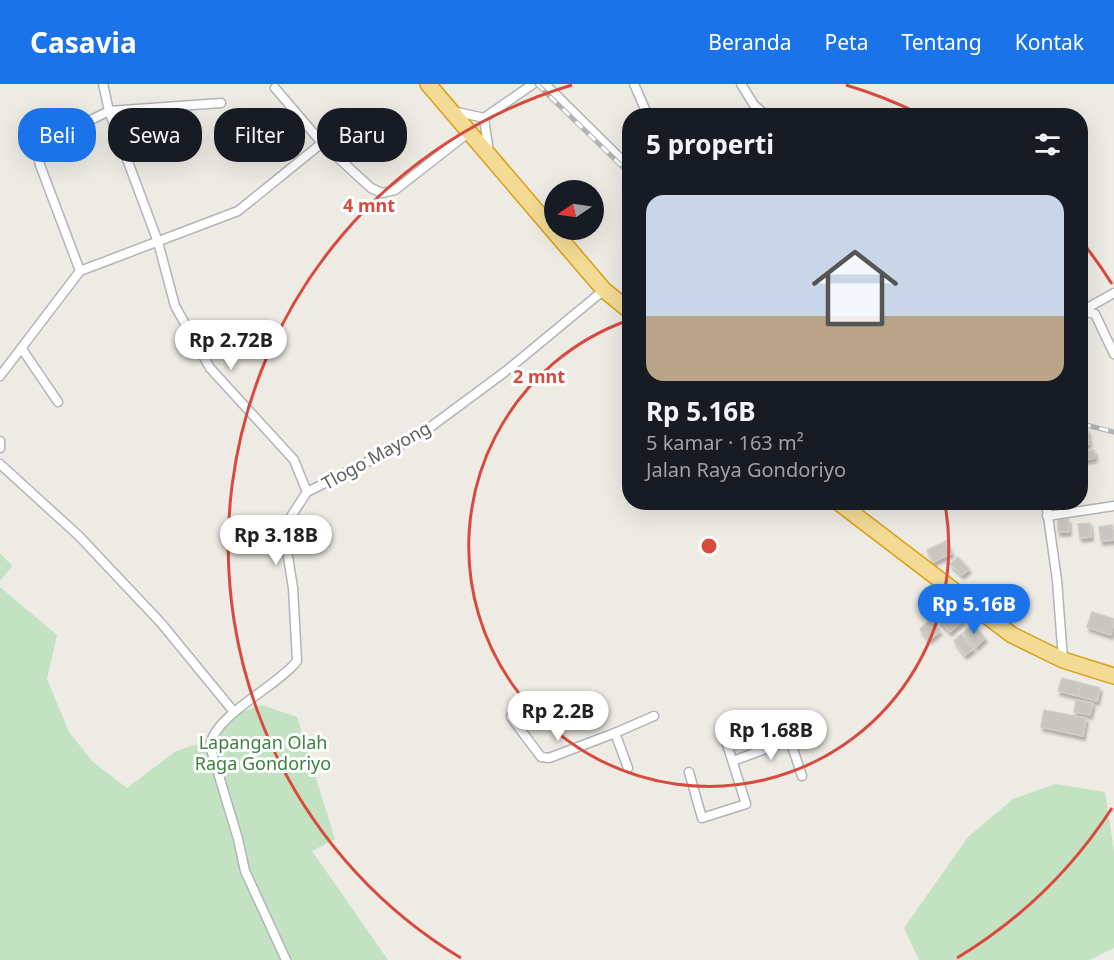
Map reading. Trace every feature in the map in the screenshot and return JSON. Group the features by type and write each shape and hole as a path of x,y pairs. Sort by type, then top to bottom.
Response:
{"highway":[{"path":"428,84 604,290 622,305"},
{"path":"848,510 1012,635 1063,660 1111,675"}],"street":[{"path":"103,84 108,108"},
{"path":"449,110 484,118 533,84"},
{"path":"545,84 622,160"},
{"path":"634,84 644,108"},
{"path":"741,84 758,108"},
{"path":"275,88 317,137"},
{"path":"151,108 221,103"},
{"path":"80,272 39,165 37,151 44,141 108,111"},
{"path":"484,118 489,158"},
{"path":"343,162 371,188 386,193 395,190 468,133"},
{"path":"0,376 80,272 238,211 317,147"},
{"path":"128,162 158,242 175,306 210,368 294,460 307,492"},
{"name":"Tlogo Mayong","path":"286,960 245,872 238,839 210,746 212,737 234,712 297,661 293,588 285,538 288,521 307,492 417,437 506,371 604,290"},
{"path":"1088,308 1114,293"},
{"path":"1088,312 1095,314 1114,354"},
{"path":"22,349 58,402"},
{"path":"0,441 0,448"},
{"path":"0,464 79,536 161,622 234,712"},
{"path":"1088,510 1114,506"},
{"path":"1047,510 1057,580 1063,660"},
{"path":"1047,516 1087,510"},
{"path":"511,717 541,757 549,758 654,716"},
{"path":"615,733 628,768"},
{"path":"689,772 702,818 746,804 725,738"},
{"path":"733,761 790,740 802,776"}],"green space":[{"path":"0,553 12,566 0,581"},
{"name":"Lapangan Olah Raga Gondoriyo","path":"0,587 57,635 47,679 69,732 93,762 127,788 176,751 210,740 240,713 262,705 297,717 335,839 312,851 388,960 0,960"},
{"path":"1055,784 1105,792 1114,851 1114,948 1090,960 919,960 904,928 968,837 1013,799"}],"building":[{"path":"1094,450 1095,458 1088,459 1088,451"},
{"path":"1068,519 1069,532 1058,532 1058,520"},
{"path":"1090,523 1091,537 1080,538 1078,524"},
{"path":"1112,525 1114,540 1101,541 1099,527"},
{"path":"946,541 952,553 933,562 927,550"},
{"path":"958,557 969,569 962,575 950,564"},
{"path":"952,609 963,620 950,632 939,621"},
{"path":"1092,612 1114,619 1111,635 1087,627"},
{"path":"930,620 940,631 929,640 920,629"},
{"path":"973,624 985,638 976,647 963,633"},
{"path":"961,634 973,649 965,655 954,641"},
{"path":"1062,678 1081,683 1078,696 1058,691"},
{"path":"1081,683 1100,688 1097,701 1078,696"},
{"path":"1076,700 1093,703 1090,715 1074,712"},
{"path":"1044,710 1086,718 1083,736 1041,727"}],"railway":[{"path":"537,84 622,166"},
{"path":"1088,426 1114,432"}]}
